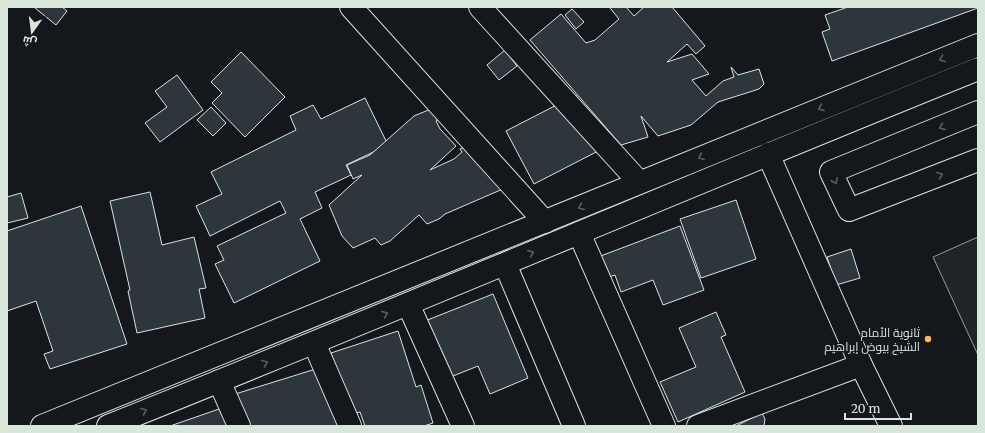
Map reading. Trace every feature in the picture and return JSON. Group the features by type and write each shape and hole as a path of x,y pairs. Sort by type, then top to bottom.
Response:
{"main road":[{"path":"351,7 544,222"},
{"path":"480,7 639,182"},
{"path":"42,426 978,45"},
{"path":"113,425 768,154 978,69"},
{"path":"978,112 831,172 849,210 978,160"},
{"path":"768,154 861,365 891,426"},
{"path":"579,233 664,426"},
{"path":"505,264 574,426"},
{"path":"408,304 463,426"},
{"path":"314,343 350,426"},
{"path":"698,426 861,365"},
{"path":"219,381 239,426"}],"shaded area":[{"path":"978,237 978,355 933,257"}],"building":[{"path":"62,7 67,11 56,25 35,8"},
{"path":"626,7 634,16 644,7 672,7 705,46 696,54 687,44 667,62 692,54 709,74 692,80 706,96 723,81 734,77 731,67 738,75 759,69 764,84 759,89 718,102 691,125 658,136 641,116 648,137 621,145 530,40 561,14 586,43 595,40 619,19 610,8"},
{"path":"848,7 978,8 832,61 822,32 830,29 825,15"},
{"path":"572,9 584,22 576,29 565,15"},
{"path":"505,50 517,66 499,80 487,65"},
{"path":"241,52 285,97 245,137 212,103 222,93 211,82"},
{"path":"177,75 203,110 160,142 145,123 167,107 155,91"},
{"path":"576,95 604,148 534,184 506,131"},
{"path":"365,98 388,145 346,165 351,175 315,192 322,208 300,219 320,261 234,303 215,264 224,260 217,246 286,213 280,201 210,236 196,206 222,194 211,172 296,130 290,116 313,105 321,119"},
{"path":"438,106 447,116 436,121 440,129 456,146 430,170 454,159 462,152 460,149 474,143 512,185 445,214 439,219 427,224 419,215 390,241 381,245 375,238 353,248 342,236 329,205 362,175 353,179 347,165 370,155 414,116"},
{"path":"211,107 226,123 213,136 197,120"},
{"path":"150,192 162,245 194,237 206,288 199,289 205,318 137,333 128,291 130,290 110,201"},
{"path":"21,193 28,218 7,223 7,197"},
{"path":"736,200 756,259 701,278 680,219"},
{"path":"81,206 127,344 50,369 44,354 53,351 36,301 7,311 7,231"},
{"path":"680,226 704,290 663,305 653,280 621,292 615,275 606,278 598,257"},
{"path":"851,249 860,278 836,285 827,257"},
{"path":"493,294 528,378 490,394 478,366 443,380 420,323"},
{"path":"716,312 726,335 721,337 745,392 678,422 660,382 696,367 679,328"},
{"path":"398,331 416,387 421,385 433,423 424,426 365,426 360,412 352,414 331,353"},
{"path":"319,368 338,426 242,426 232,395"},
{"path":"222,408 229,426 170,426"},
{"path":"762,413 765,419 764,426 736,426"}],"place":[{"name":"ثانوية الأمام الشيخ بيوض إبراهيم","path":"928,339"}]}
